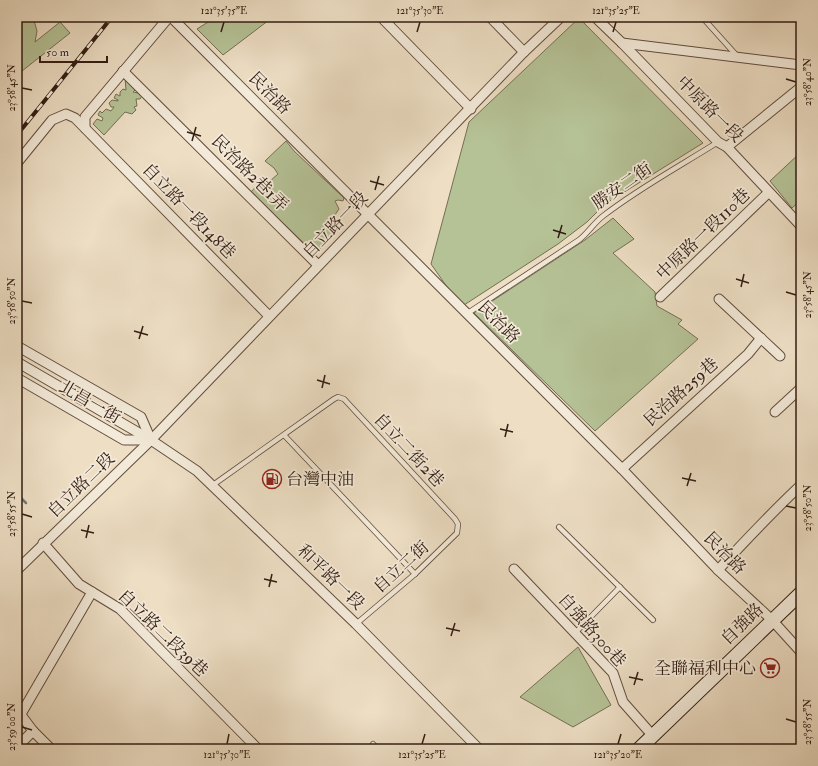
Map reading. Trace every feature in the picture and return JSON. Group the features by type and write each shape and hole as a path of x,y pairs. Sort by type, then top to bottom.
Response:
{"street":[{"path":"85,128 85,117 170,17"},
{"name":"民治路","path":"170,17 468,313 622,469 718,570 772,620 801,652"},
{"path":"381,17 471,109"},
{"path":"490,17 524,52"},
{"name":"自立路一段","path":"151,440 318,265 471,109 524,52 561,17"},
{"name":"中原路一段","path":"595,17 718,142 727,148 768,193 801,226"},
{"path":"622,43 801,65"},
{"name":"民治路2巷1弄","path":"123,71 318,265"},
{"path":"727,148 801,87"},
{"name":"自立路一段148巷","path":"17,163 52,120 66,114 75,118 269,316"},
{"name":"中原路一段110巷","path":"660,297 768,193"},
{"path":"719,299 780,356"},
{"name":"民治路259巷","path":"622,469 748,354 761,338"},
{"path":"17,346 141,417 151,440"},
{"name":"和平路一段","path":"17,362 151,440 197,471 356,624 478,749"},
{"name":"北昌一街","path":"17,378 124,440 151,440"},
{"path":"775,412 801,388"},
{"name":"自立路二段","path":"17,570 151,440"},
{"path":"718,570 757,530 762,522 801,485"},
{"name":"自立路二段39巷","path":"43,544 79,584 120,609 258,749"},
{"name":"自強路300巷","path":"514,569 613,673 623,702 653,736"},
{"path":"51,749 33,731 19,712 92,592"},
{"name":"自強路","path":"639,749 801,592"},
{"path":"17,747 33,731"}],"lane":[{"path":"702,17 738,57"},
{"name":"勝安二街","path":"468,313 579,240 601,217 619,204 718,142"},
{"name":"自立二街2巷","path":"284,435 338,397 344,399 458,524"},
{"path":"213,485 284,435 415,574"},
{"name":"自立二街","path":"356,624 415,574 457,533 458,524"},
{"path":"559,527 653,620"},
{"path":"574,633 620,587"},
{"path":"373,744 378,749"}],"green space":[{"path":"17,17 33,17 37,31 35,42 60,22 70,33 17,75"},
{"path":"216,17 273,17 223,55 197,29"},
{"path":"579,18 703,143 605,204 587,222 558,244 461,307 431,264 469,122"},
{"path":"125,78 138,87 133,92 143,94 140,99 136,99 137,106 134,107 136,110 132,114 125,112 104,135 93,124 97,119 102,121 103,118 98,115 100,111 102,113 106,109 111,111 114,107 111,107 109,103 112,100 118,101 114,98 116,94 120,96 120,92 123,89 126,90"},
{"path":"286,141 294,151 344,198 343,201 335,201 339,209 330,222 339,229 315,254 251,192 259,183 261,189 278,174 274,168 265,161"},
{"path":"801,152 801,200 792,208 770,181"},
{"path":"613,218 634,239 613,253 655,292 657,306 682,320 678,324 698,339 595,431 474,313 585,240"},
{"path":"578,647 611,705 573,727 520,697"}],"waterway":[{"path":"17,494 26,503"}],"railway":[{"path":"17,135 112,17"}],"place":[{"name":"台灣中油","path":"272,479"},
{"name":"全聯福利中心","path":"770,668"}]}
